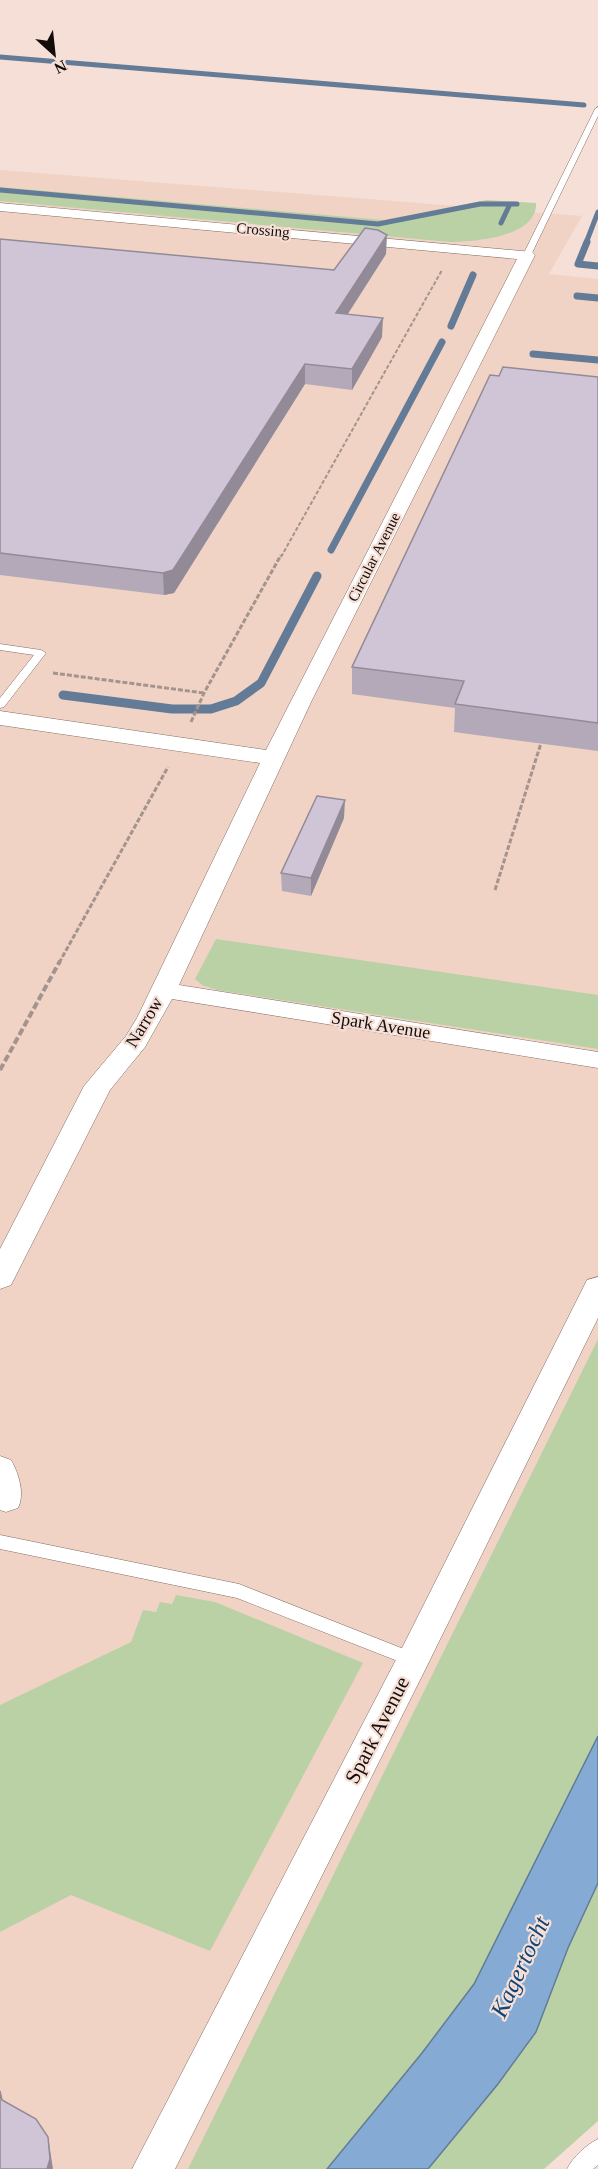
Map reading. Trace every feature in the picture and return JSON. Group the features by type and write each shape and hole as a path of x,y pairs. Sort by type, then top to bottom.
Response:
{"street":[{"name":"Crossing","path":"0,207 527,255"},
{"name":"Circular Avenue","path":"273,758 527,255"},
{"path":"0,718 185,735 273,758"},
{"name":"Narrow","path":"0,1278 98,1086 136,1041 150,1018 273,758"},
{"name":"Spark Avenue","path":"163,990 598,1060"},
{"name":"Spark Avenue","path":"153,2169 413,1660 598,1288"}],"lane":[{"name":"Circular Avenue","path":"527,255 598,109"},
{"path":"0,647 41,652 0,705"},
{"path":"0,1542 239,1591 413,1660"},
{"path":"578,2169 598,2150"}],"path":[{"path":"0,1070 185,735 204,693 455,247"},
{"path":"27,670 204,693"},
{"path":"495,890 541,743"}],"shaded area":[{"path":"0,170 582,216 549,274 598,279 598,1804 373,2169 0,2169"}],"green space":[{"path":"0,187 384,220 487,200 536,203 534,214 527,223 516,230 488,239 450,242 0,201"},
{"path":"216,939 598,995 598,1049 217,990 202,985 195,979"},
{"path":"598,1339 598,1736 582,1770 474,1984 422,2053 327,2169 188,2169"},
{"path":"176,1595 215,1602 363,1663 210,1951 71,1895 0,1932 0,1705 131,1642 143,1610 156,1612 160,1602 172,1604"},
{"path":"598,1883 598,2121 544,2169 428,2169 498,2084 536,2032 568,1948"}],"water":[{"name":"Kagertocht","path":"598,1736 598,1883 568,1948 536,2032 498,2084 428,2169 327,2169 422,2053 474,1984"}],"building":[{"path":"365,228 378,230 387,235 336,313 383,318 352,369 305,364 173,570 163,573 0,553 0,239 334,270"},
{"path":"503,367 598,377 598,723 455,704 464,681 352,667 490,375 499,376"},
{"path":"317,796 345,800 311,878 281,873"},
{"path":"0,2091 2,2100 36,2119 48,2137 50,2159 47,2169 0,2169"}],"waterway":[{"path":"0,57 584,105"},
{"path":"0,190 378,224 480,204 510,204"},
{"path":"501,223 510,204"},
{"path":"510,204 517,204"},
{"path":"586,243 598,212"},
{"path":"587,242 578,264 598,266"},
{"path":"451,326 473,275"},
{"path":"577,296 598,298"},
{"path":"331,550 442,342"},
{"path":"533,354 598,360"},
{"path":"63,695 172,709 211,709 236,701 261,683 317,576"}]}
